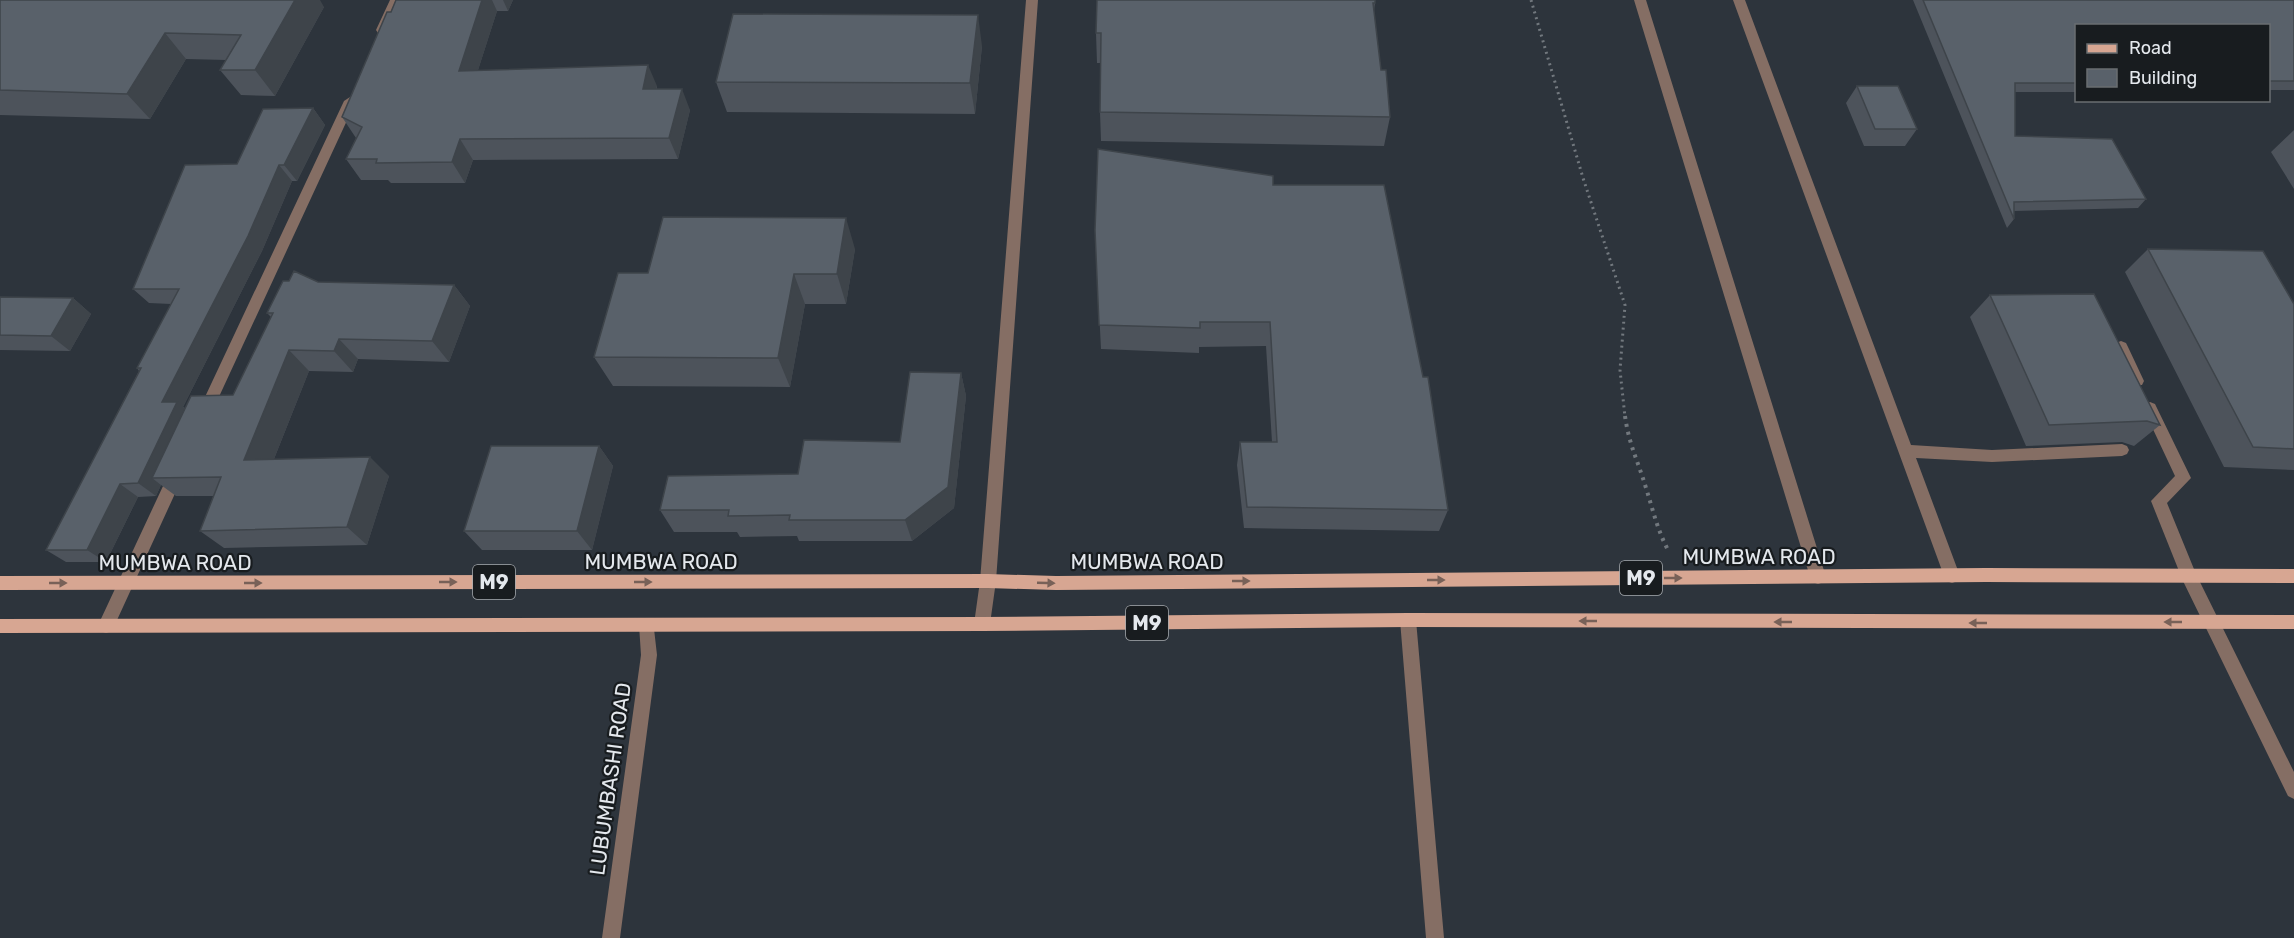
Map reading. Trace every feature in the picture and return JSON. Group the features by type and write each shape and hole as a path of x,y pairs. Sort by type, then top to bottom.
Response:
{"main road":[{"name":"MUMBWA ROAD","path":"0,583 988,581 1056,583 1952,576 2294,576"},
{"name":"M9","path":"0,626 982,624 1408,620 2010,624 2294,622"}],"street":[{"path":"377,42 396,0"},
{"path":"982,624 988,581 1032,0"},
{"path":"1640,0 1818,577"},
{"path":"1739,0 1952,576"},
{"path":"200,424 358,84"},
{"path":"2121,346 2182,478 2159,501 2189,576 2294,790"},
{"path":"1906,451 1992,456 2122,450"},
{"path":"106,626 180,466"},
{"path":"1408,620 1435,938"},
{"name":"LUBUMBASHI ROAD","path":"611,938 649,655 647,625"}],"path":[{"path":"1531,0 1582,178 1625,305 1620,370 1628,439 1646,487 1656,527 1683,578"}],"building":[{"path":"0,0 295,0 255,70 220,70 241,35 165,33 127,94 0,90"},
{"path":"396,0 482,0 459,71 648,65 643,89 682,89 669,138 460,139 452,162 376,163 377,159 346,159 362,127 342,117 387,12 391,12"},
{"path":"1097,0 1375,0 1373,3 1381,70 1386,70 1390,117 1100,112 1101,33 1096,33"},
{"path":"1923,0 2294,0 2294,81 2270,81 2270,24 2075,24 2075,83 2015,83 2015,136 2112,139 2146,199 2014,202 2014,219"},
{"path":"733,14 978,15 970,83 716,82"},
{"path":"1857,86 1898,86 1917,129 1875,129"},
{"path":"313,108 284,165 279,165 248,236 162,402 177,402 138,483 120,484 87,550 46,550 141,368 137,368 179,289 133,289 185,165 237,164 263,109"},
{"path":"1098,149 1273,176 1273,185 1384,185 1423,377 1428,377 1448,510 1247,507 1240,442 1277,442 1270,322 1200,322 1200,328 1099,325 1095,230"},
{"path":"663,217 846,218 837,274 794,274 778,358 594,357 618,273 648,273"},
{"path":"2148,249 2263,251 2294,304 2294,449 2253,447"},
{"path":"294,271 318,282 454,285 432,341 339,339 334,351 289,350 244,460 370,457 347,527 200,531 221,477 152,478 191,396 233,395 273,313 267,313 283,281 289,281"},
{"path":"2094,294 2160,425 2147,421 2049,425 1990,295"},
{"path":"0,297 73,298 51,336 0,335"},
{"path":"910,372 961,373 948,487 905,520 789,520 790,515 728,516 729,510 660,510 668,476 798,474 804,440 900,442"},
{"path":"491,446 599,446 577,531 464,531"}]}
